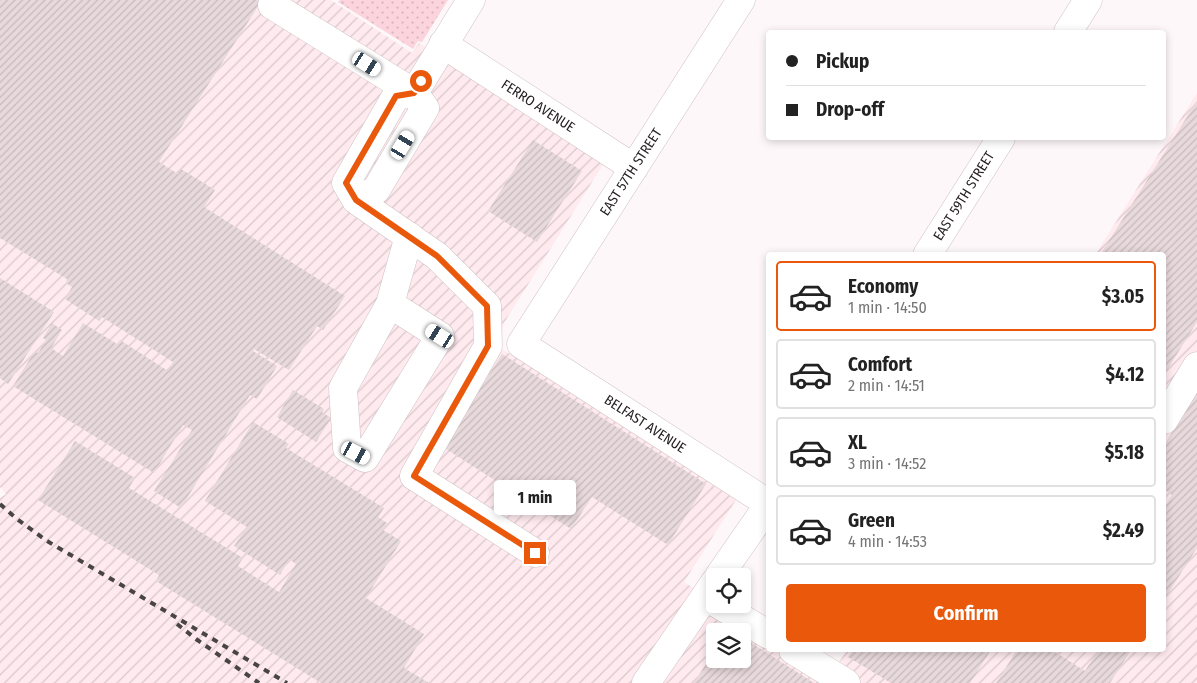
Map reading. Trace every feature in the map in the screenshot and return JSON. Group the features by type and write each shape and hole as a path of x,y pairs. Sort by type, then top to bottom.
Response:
{"street":[{"path":"276,0 272,6 414,93"},
{"path":"471,0 414,93 396,96 346,183 356,200 437,256 487,306 488,346 414,476 535,553"},
{"name":"EAST 57TH STREET","path":"521,344 741,0"},
{"path":"1069,30 1088,0"},
{"name":"FERRO AVENUE","path":"443,44 634,168"},
{"name":"EAST 59TH STREET","path":"928,252 1000,140"},
{"path":"390,304 440,336 365,458 347,448 343,388 390,304 409,236"},
{"name":"BELFAST AVENUE","path":"521,344 766,502"},
{"path":"1166,417 1197,366"},
{"path":"729,568 766,509"},
{"path":"646,683 706,603"},
{"path":"741,613 766,633"},
{"path":"796,652 846,683"}],"shaded area":[{"path":"0,0 331,0 412,53 419,43 604,163 504,323 499,347 736,500 684,582 706,596 706,613 734,613 750,623 706,623 706,668 751,668 751,624 766,633 766,652 796,652 831,674 846,652 1166,652 1166,252 1097,252 1197,93 1197,683 0,683 0,498 6,494 0,487"},
{"path":"340,0 448,0 422,42 418,41 413,49 338,2"}],"building":[{"path":"0,0 262,0 159,162 178,174 181,169 215,190 204,207 345,296 323,330 317,326 289,370 254,349 253,351 277,366 257,399 250,395 181,508 154,491 192,430 183,425 154,473 13,386 35,351 38,353 46,340 43,338 52,323 62,330 51,348 63,356 83,323 117,344 120,340 168,371 173,362 102,317 99,321 65,299 72,287 66,283 67,279 0,238"},
{"path":"1197,101 1197,322 1166,372 1166,252 1102,252"},
{"path":"533,140 582,171 537,242 488,211"},
{"path":"0,278 54,312 8,384 0,378"},
{"path":"502,354 706,484 668,545 592,497 571,529 443,447"},
{"path":"293,390 324,409 322,412 331,418 316,442 277,417"},
{"path":"1197,393 1197,548 1166,597 1166,505 1172,495 1166,490 1166,442"},
{"path":"253,422 289,444 286,448 384,508 378,517 387,523 383,530 401,541 366,598 424,634 404,668 429,683 321,683 156,581 159,575 38,500 75,441 135,478 129,488 243,558 238,566 279,592 296,564 289,559 280,575 234,546 247,527 205,501"},
{"path":"751,643 814,683 694,683 706,664 706,668 751,668"},
{"path":"851,652 990,652 970,683 891,683 848,657"},
{"path":"1016,652 1055,652 1085,671 1097,652 1130,652 1110,683 996,683"}],"railway":[{"path":"0,504 47,541 287,683"},
{"path":"177,624 259,683"}],"route":[{"path":"421,81 414,93 396,96 346,183 356,200 437,256 487,306 488,346 414,476 535,553"}]}
